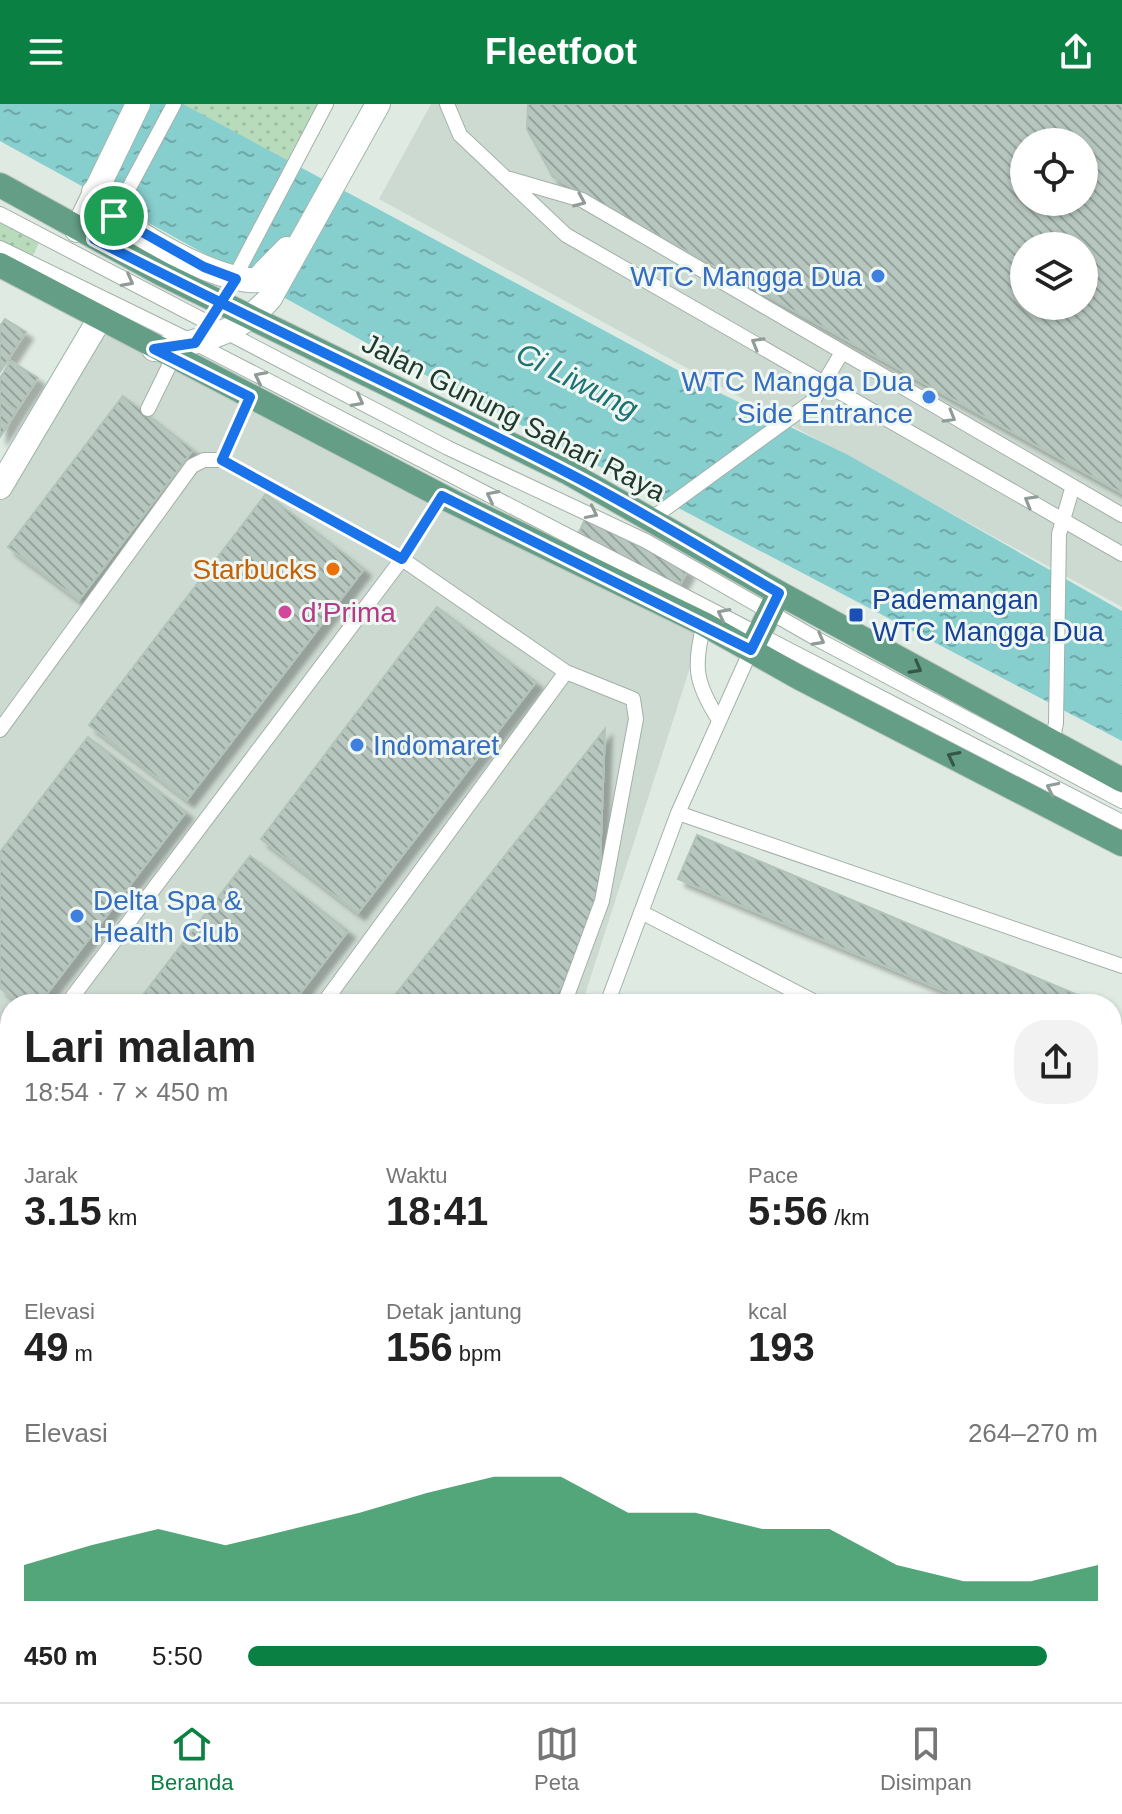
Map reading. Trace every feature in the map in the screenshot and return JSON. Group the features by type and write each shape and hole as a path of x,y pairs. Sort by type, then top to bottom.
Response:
{"main road":[{"path":"76,238 94,191 138,104"},
{"path":"253,318 272,294 378,104"},
{"name":"Jalan Gunung Sahari Raya","path":"0,185 212,325 253,318 569,473 658,513 765,622 1122,844"},
{"path":"94,191 116,214 204,267 238,279 257,280 324,203"},
{"name":"Jalan Gunung Sahari Raya","path":"0,265 99,320 442,496 704,624 765,622 1054,734 1122,780"},
{"path":"0,487 99,320"},
{"path":"164,353 212,325"}],"lane":[{"path":"76,238 116,214 174,104"},
{"path":"212,325 326,104"},
{"path":"447,104 460,135 566,235 826,383 1062,528 1122,554"},
{"path":"506,178 582,200 1072,489 1122,515"},
{"path":"0,214 76,238 212,325 765,622 1122,822"},
{"path":"0,248 212,325 448,448 598,516 688,563 765,622 1122,801"},
{"path":"148,409 164,353"},
{"path":"658,513 813,401 841,354"},
{"path":"222,460 250,397"},
{"path":"0,730 192,466 204,460 222,460 402,559 566,672 633,699 636,719 602,901 568,994"},
{"path":"1054,734 1062,528 1072,489"},
{"path":"75,994 402,559 442,496"},
{"path":"611,994 678,813 765,622"},
{"path":"704,624 695,660 703,694 719,720"},
{"path":"330,994 566,672"},
{"path":"678,813 1122,966"},
{"path":"641,912 800,994"}],"shaded area":[{"path":"431,104 1122,104 1122,607 379,199"},
{"path":"99,320 704,624 585,994 0,994 0,490"}],"green space":[{"path":"181,104 326,104 295,165"},
{"path":"0,214 42,236 30,262 0,248"}],"water":[{"name":"Ci Liwung","path":"0,104 183,104 722,394 848,455 1122,611 1122,741 412,368 0,141"}],"building":[{"name":"WTC Mangga Dua","path":"528,104 1122,104 1122,493 553,177 527,129"},
{"path":"5,319 26,332 0,372 0,326"},
{"path":"11,361 38,378 17,410 0,399 0,378"},
{"path":"123,396 193,450 79,600 8,547"},
{"path":"0,399 17,410 8,425 0,420"},
{"path":"0,420 8,425 0,437"},
{"path":"266,494 364,569 187,800 89,725"},
{"path":"586,517 688,570 679,586 578,534"},
{"path":"437,607 536,682 358,913 261,839"},
{"path":"605,729 599,891 565,981 556,994 396,994"},
{"path":"88,737 186,812 47,994 8,994 0,988 0,852"},
{"path":"697,835 1075,994 952,994 678,879"},
{"path":"250,856 348,931 300,994 144,994"}],"place":[{"name":"WTC Mangga Dua","path":"878,276"},
{"name":"WTC Mangga Dua Side Entrance","path":"929,397"},
{"name":"Starbucks","path":"333,569"},
{"name":"d’Prima","path":"285,612"},
{"name":"Pademangan WTC Mangga Dua","path":"856,615"},
{"name":"Indomaret","path":"357,745"},
{"name":"Delta Spa & Health Club","path":"77,916"}],"route":[{"path":"114,216 94,239 162,274 222,303 253,318 298,341 569,473 779,593 751,650 442,496 402,559 222,460 250,397 154,349 195,343 222,303 236,279 204,267 114,216"}]}
